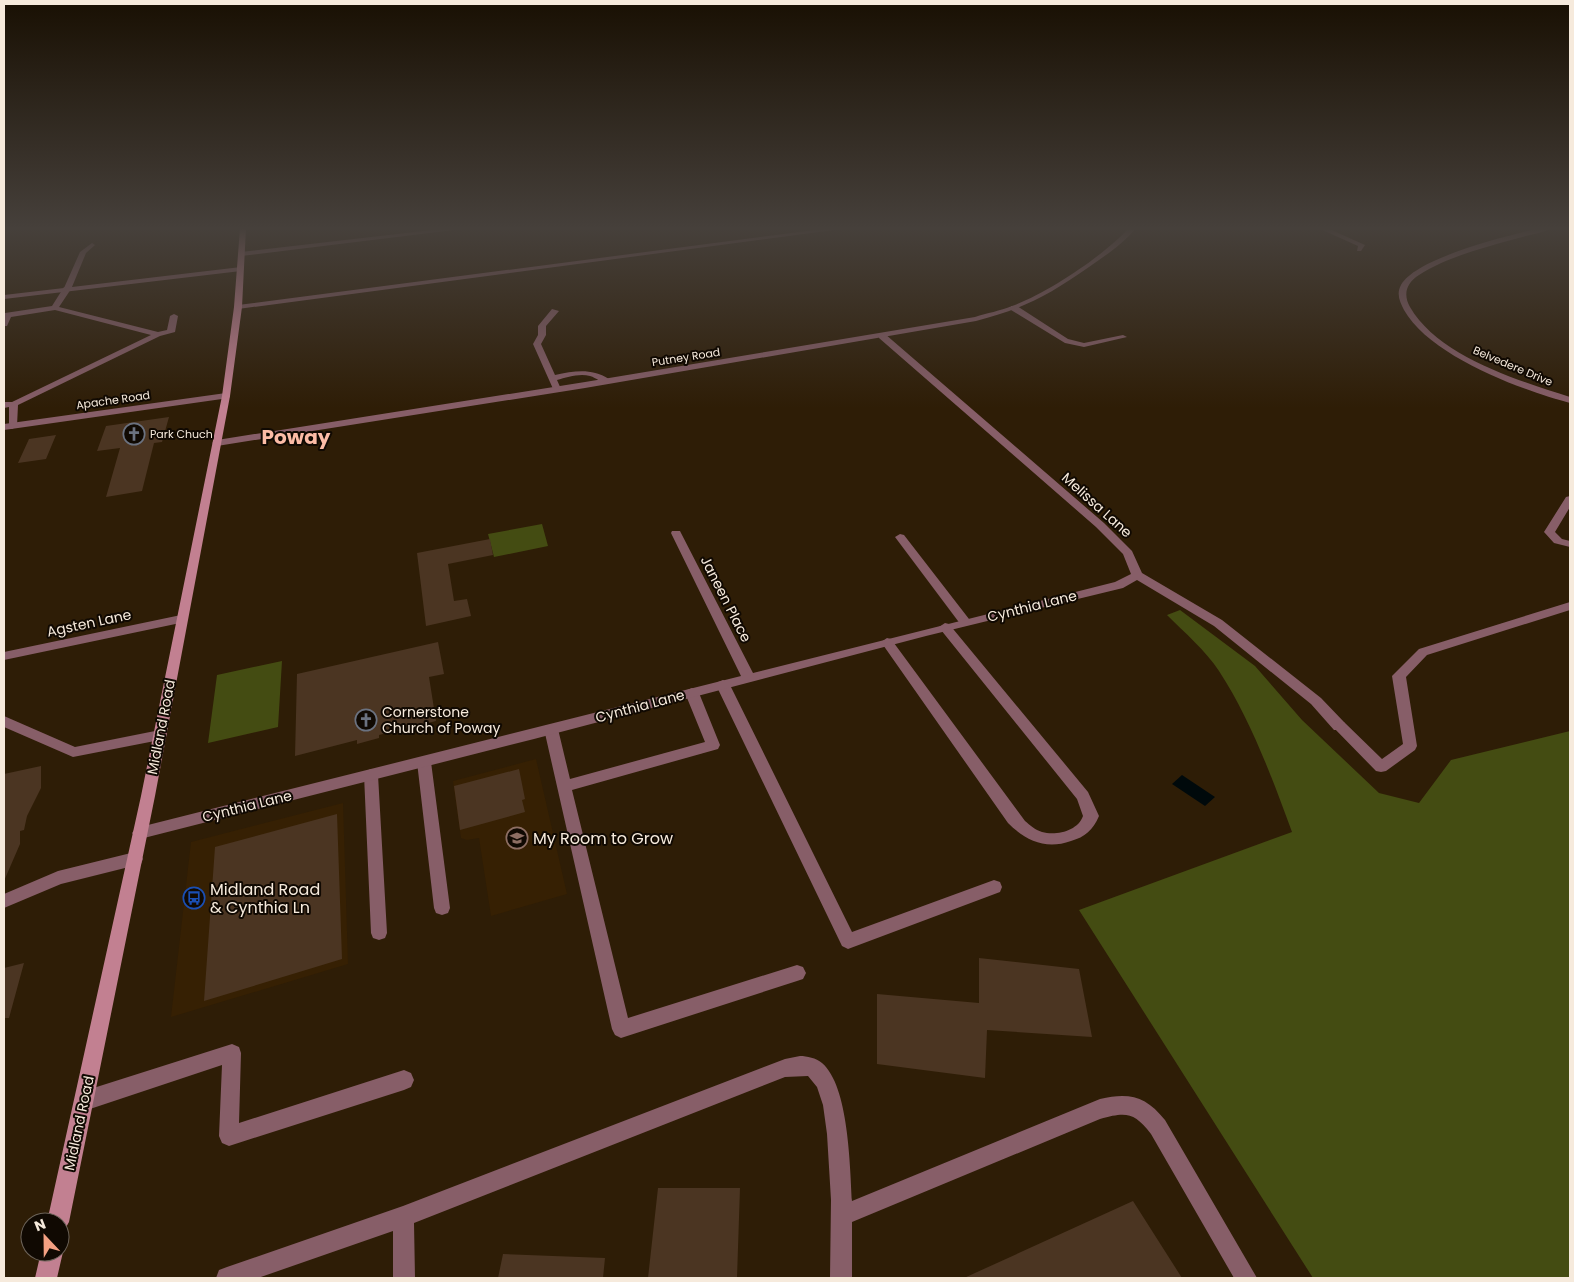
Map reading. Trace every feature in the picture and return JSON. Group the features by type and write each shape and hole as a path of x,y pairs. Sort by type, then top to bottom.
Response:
{"main road":[{"name":"Midland Road","path":"60,1212 135,859 217,443 226,396 239,288"},
{"path":"46,1278 50,1262"}],"street":[{"path":"4,297 77,288"},
{"path":"238,307 386,288"},
{"name":"Putney Road","path":"217,443 606,382 976,319 1014,308 1055,288"},
{"name":"Belvedere Drive","path":"1404,288 1402,295 1406,309 1418,326 1452,350 1512,380 1570,400"},
{"path":"55,308 67,289"},
{"path":"4,324 8,315 55,308 170,336 174,316"},
{"path":"1014,308 1065,341 1084,345 1123,337"},
{"path":"555,311 542,326 542,335 537,344 557,389"},
{"path":"4,405 14,404 158,334"},
{"name":"Melissa Lane","path":"882,336 964,410 1100,525 1128,553 1137,575"},
{"path":"552,378 586,372 595,374 606,382"},
{"name":"Apache Road","path":"8,426 226,396"},
{"path":"8,426 14,404"},
{"path":"1570,499 1549,532 1558,541 1570,544"},
{"name":"Janeen Place","path":"676,533 749,678"},
{"path":"900,537 965,622"},
{"path":"1137,575 1218,624 1316,701 1381,767 1410,746 1399,676 1423,652 1570,606"},
{"name":"Cynthia Lane","path":"140,833 424,762 965,622 1119,586 1137,575"},
{"name":"Agsten Lane","path":"4,656 181,619"},
{"path":"887,642 1013,819 1023,829 1043,840 1058,840 1082,831 1088,825 1091,816 1083,796 946,627"},
{"path":"723,685 848,941 994,887"},
{"path":"565,786 713,745 692,693"},
{"path":"4,721 73,752 160,735"},
{"path":"551,729 621,1028 797,973"},
{"path":"424,762 442,908"},
{"path":"371,775 379,933"},
{"path":"4,901 58,878 135,859"},
{"path":"84,1102 232,1053 229,1136 404,1080"},
{"path":"227,1278 404,1217 785,1068 801,1065 814,1068 824,1080 836,1118 841,1216 841,1278"},
{"path":"841,1216 1100,1109 1115,1105 1130,1105 1144,1110 1158,1127 1246,1278"},
{"path":"404,1217 404,1278"}],"shaded area":[{"name":"My Room to Grow","path":"536,759 567,894 491,916 479,838 467,840 461,838 453,781"},
{"path":"1182,775 1215,797 1205,806 1172,784"},
{"path":"343,803 348,964 171,1017 191,842"}],"green space":[{"path":"542,524 548,546 494,557 488,534"},
{"path":"1180,610 1255,666 1302,720 1379,793 1419,803 1451,760 1570,731 1570,1278 1313,1278 1079,910 1292,832 1251,729 1231,690 1208,656 1167,615"},
{"path":"282,661 278,727 208,743 217,675"}],"building":[{"path":"169,417 162,442 154,443 142,491 106,497 120,448 97,451 106,426"},
{"path":"56,435 46,459 18,463 29,439"},
{"path":"490,539 493,555 448,564 454,601 467,599 471,616 426,626 417,553"},
{"path":"438,642 444,674 429,677 436,721 379,735 379,738 357,744 357,740 295,756 297,674"},
{"path":"41,766 41,788 27,816 24,830 20,831 20,844 4,881 4,774"},
{"path":"519,769 525,799 522,800 525,812 460,830 454,786"},
{"path":"337,814 342,959 204,1001 215,847"},
{"path":"979,958 1079,969 1092,1037 987,1030 985,1078 877,1064 877,994 979,1003"},
{"path":"24,963 9,1018 4,1018 4,968"},
{"path":"658,1188 740,1188 737,1278 648,1278"},
{"path":"1133,1201 1182,1278 964,1278"},
{"path":"503,1254 605,1258 603,1278 498,1278"}],"place":[{"name":"Park Chuch","path":"134,434"},
{"name":"Cornerstone Church of Poway","path":"366,720"},
{"name":"My Room to Grow","path":"517,838"},
{"name":"Midland Road & Cynthia Ln","path":"194,898"}],"district":[{"name":"Poway","path":"296,437"}]}
